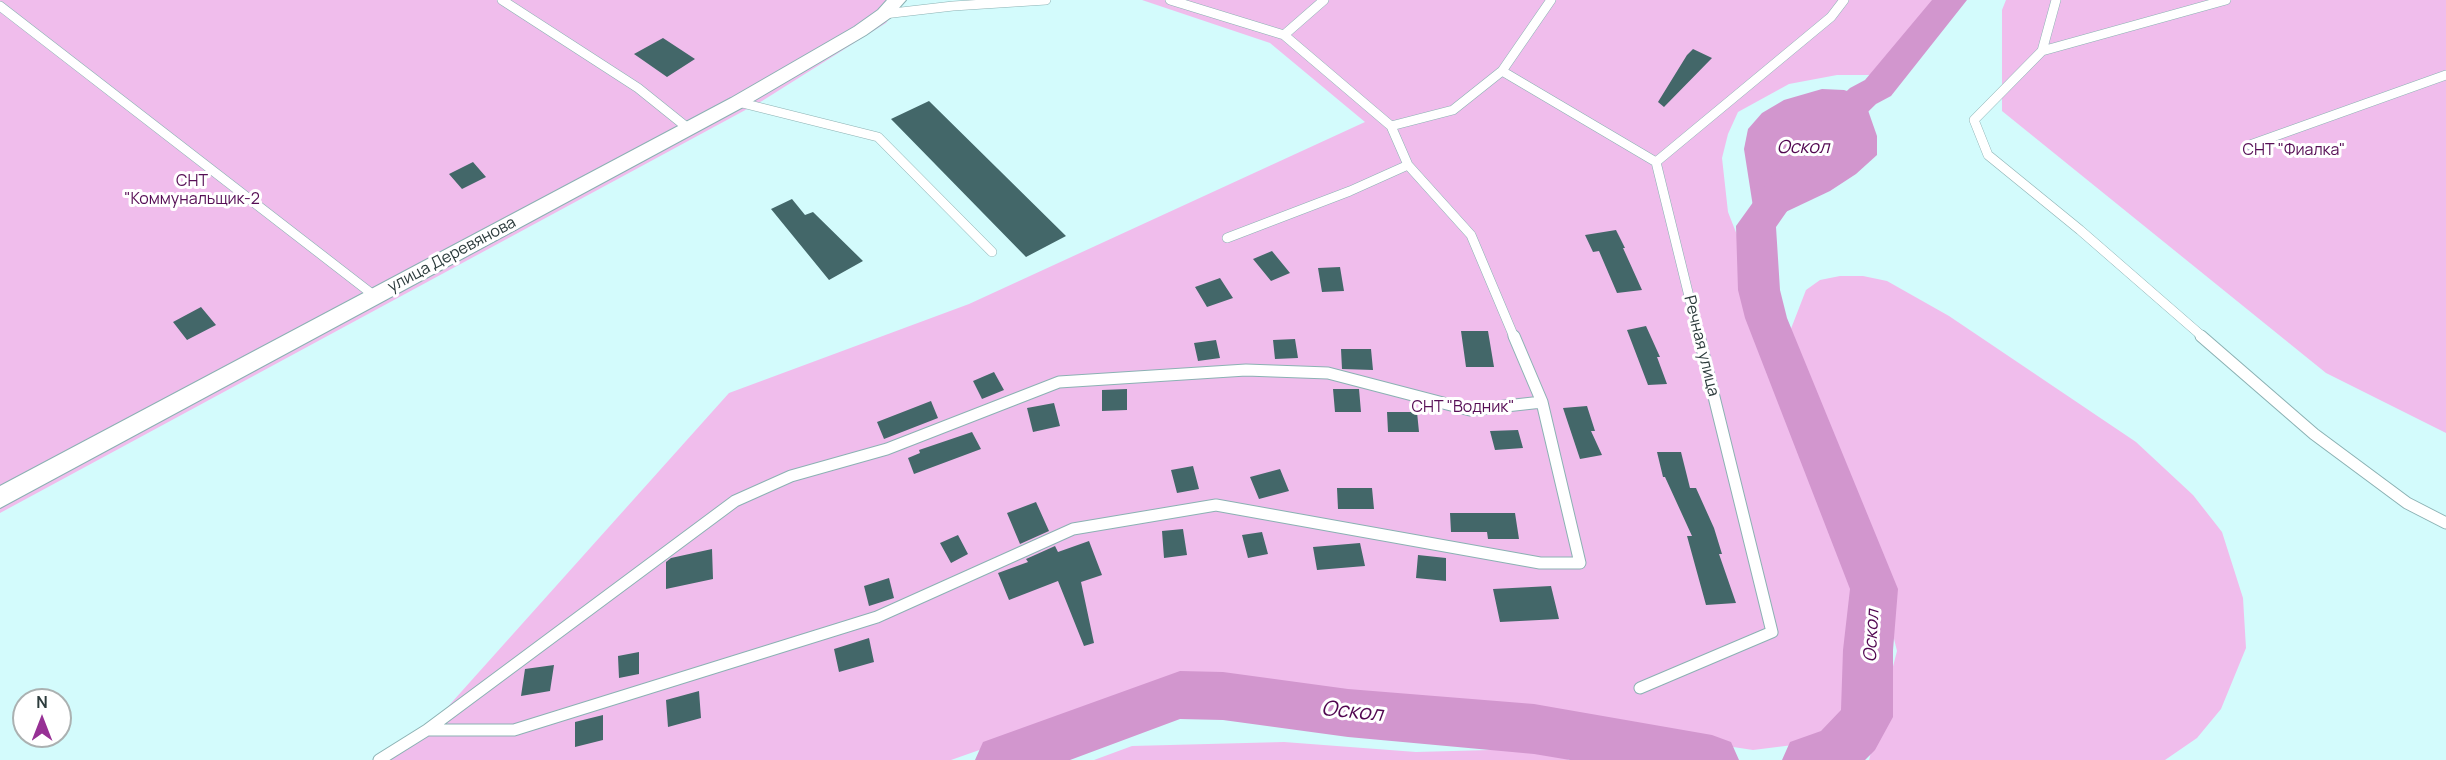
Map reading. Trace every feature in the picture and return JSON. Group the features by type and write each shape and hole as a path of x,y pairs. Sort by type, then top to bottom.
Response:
{"street":[{"name":"улица Деревянова","path":"0,498 738,102 860,31 890,7"}],"lane":[{"path":"502,0 638,88 688,129"},
{"path":"890,7 953,6 1046,0"},
{"path":"427,730 514,730 877,617 1073,529 1216,505 1540,563 1580,563 1542,402 1471,235 1408,165 1391,126 1284,35 1170,0"},
{"path":"1284,35 1324,0"},
{"path":"1391,126 1453,110 1502,71 1551,0"},
{"path":"1502,71 1656,162 1831,17 1844,0"},
{"path":"2056,0 2042,51 1974,120 1988,155 2080,230 2314,434 2407,503 2446,523"},
{"path":"2042,51 2226,0"},
{"path":"0,6 376,297"},
{"path":"2250,145 2446,75"},
{"path":"738,102 878,137 992,252"},
{"name":"Речная улица","path":"1640,688 1772,632 1656,162"},
{"path":"1227,238 1408,165"},
{"path":"379,760 427,730 735,501 791,476 887,449 1059,382 1257,370 1328,374 1470,410 1542,402"}],"green space":[{"name":"СНТ \"Коммунальщик-2","path":"0,0 904,0 886,23 762,101 0,513"},
{"name":"СНТ \"Водник\"","path":"1142,0 1935,0 1870,75 1837,75 1789,84 1738,112 1728,134 1722,158 1728,212 1746,258 1741,288 1746,310 1850,586 1854,650 1851,707 1833,731 1801,744 1753,750 1536,717 1357,698 1229,681 1178,680 951,760 379,760 427,730 729,393 969,304 1365,122 1270,43"},
{"name":"СНТ \"Фиалка\"","path":"2006,0 2446,0 2446,433 2326,373 2002,111 2002,10"},
{"path":"1840,276 1863,276 1887,281 1949,316 2136,442 2193,495 2222,532 2243,598 2246,648 2221,709 2197,738 2165,760 1869,760 1897,651 1876,566 1847,466 1832,432 1796,379 1787,339 1806,290 1820,280"},
{"path":"1284,742 1416,752 1564,748 1568,760 1094,760 1132,746"},
{"path":"1567,747 1637,760 1572,760"}],"water":[{"name":"Оскол","path":"1822,89 1844,90 1863,96 1877,136 1877,155 1856,174 1830,191 1756,226 1744,149 1748,129 1762,113 1784,100"}],"building":[{"path":"663,38 695,59 667,77 634,54"},
{"path":"1693,49 1712,58 1664,107 1658,102"},
{"path":"929,101 1066,236 1026,257 891,119"},
{"path":"473,162 486,177 462,189 449,174"},
{"path":"792,199 805,215 813,212 863,261 829,280 771,209"},
{"path":"1616,230 1642,290 1617,293 1599,251 1593,252 1585,235"},
{"path":"1272,251 1290,273 1271,281 1253,259"},
{"path":"1340,267 1344,291 1322,292 1318,268"},
{"path":"1220,278 1233,298 1207,307 1195,287"},
{"path":"201,307 216,325 187,340 173,322"},
{"path":"1646,326 1660,357 1657,357 1667,384 1648,385 1627,330"},
{"path":"1461,331 1488,331 1494,367 1466,367"},
{"path":"1295,339 1298,358 1275,359 1273,340"},
{"path":"1216,340 1220,358 1198,361 1194,343"},
{"path":"1341,349 1371,349 1373,370 1342,369"},
{"path":"994,372 1004,390 982,399 973,381"},
{"path":"1127,389 1127,410 1102,411 1102,390"},
{"path":"1333,389 1359,389 1361,412 1335,412"},
{"path":"931,401 938,418 884,439 877,422"},
{"path":"1054,403 1060,426 1033,432 1027,408"},
{"path":"1587,406 1595,431 1591,431 1602,455 1580,459 1563,408"},
{"path":"1387,412 1417,412 1419,432 1388,432"},
{"path":"1518,430 1523,448 1495,450 1490,431"},
{"path":"972,432 981,449 914,474 908,458 920,453 919,450"},
{"path":"1657,452 1681,452 1690,488 1696,488 1714,528 1722,554 1719,554 1736,603 1706,605 1687,536 1692,536 1663,477"},
{"path":"1193,466 1199,489 1177,493 1171,470"},
{"path":"1280,469 1289,491 1259,499 1250,477"},
{"path":"1337,488 1372,488 1374,509 1338,509"},
{"path":"1036,502 1049,531 1020,544 1007,513"},
{"path":"1450,513 1515,513 1519,539 1488,539 1487,532 1451,532"},
{"path":"1183,529 1187,555 1164,558 1162,531"},
{"path":"1262,532 1268,554 1248,558 1242,535"},
{"path":"958,535 968,554 951,563 940,543"},
{"path":"1089,541 1102,575 1081,582 1094,643 1084,646 1058,581 1009,600 998,573 1028,562 1026,559 1055,546 1058,552"},
{"path":"1360,543 1365,566 1317,570 1313,547"},
{"path":"712,549 713,579 666,589 666,562 671,558"},
{"path":"1418,555 1446,558 1446,581 1416,578"},
{"path":"889,578 894,598 869,606 864,586"},
{"path":"1551,586 1559,619 1500,622 1493,589"},
{"path":"869,638 874,662 839,672 834,649"},
{"path":"639,652 639,674 619,678 618,656"},
{"path":"554,665 550,691 521,696 525,669"},
{"path":"699,691 701,718 668,727 666,700"},
{"path":"603,715 603,740 575,747 575,722"}],"waterway":[{"name":"Оскол","path":"1809,760 1838,750 1856,733 1867,717 1868,650 1874,589 1766,318 1759,290 1756,226 1818,139 1863,96 1878,88 1950,0"},
{"name":"Оскол","path":"1002,760 1180,695 1223,696 1348,713 1534,729 1712,760"}]}
